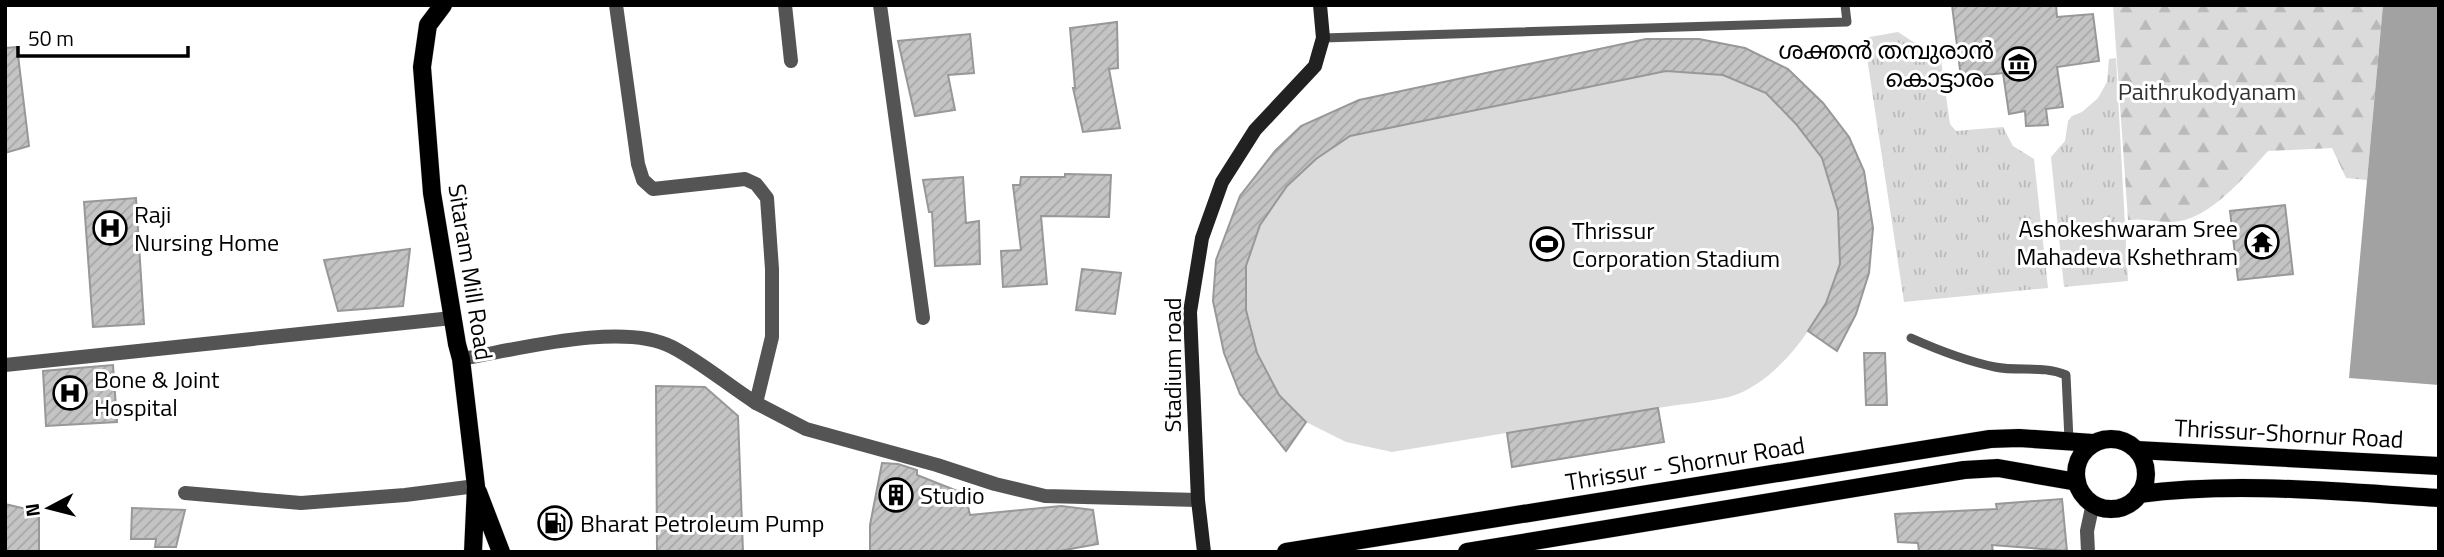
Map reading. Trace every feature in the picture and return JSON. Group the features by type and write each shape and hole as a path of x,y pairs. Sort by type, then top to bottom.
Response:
{"main road":[{"name":"Sitaram Mill Road","path":"443,5 428,25 422,67 432,193 461,359 476,486 473,552"},
{"name":"Stadium road","path":"1204,552 1198,500 1190,312 1202,238 1222,182 1255,130 1315,65 1323,38 1320,5"},
{"name":"Thrissur - Shornur Road","path":"1286,552 1990,439 2094,443"},
{"path":"2104,439 2116,439 2128,442 2137,450 2146,472 2144,484 2131,503 2121,508 2109,509 2092,503 2081,492 2077,482 2078,460 2094,443 2104,439"},
{"name":"Thrissur-Shornur Road","path":"2137,450 2439,466"},
{"path":"1467,552 1964,470 1998,468 2077,482"},
{"path":"476,486 501,552"},
{"path":"2139,494 2189,488 2342,492 2439,498"}],"street":[{"path":"616,5 638,164 643,180 653,189 745,179 756,184 767,198 772,269 772,337 756,404"},
{"path":"785,5 791,61"},
{"path":"880,5 923,318"},
{"path":"5,365 452,318"},
{"path":"461,359 585,338 642,337 671,346 756,404 806,429 1045,496 1198,500"},
{"path":"185,493 301,503 476,486"},
{"path":"2088,552 2087,531 2092,503"}],"lane":[{"path":"1323,38 1847,22 1844,5"},
{"path":"1912,338 1997,368 2053,369 2066,375 2069,440"}],"green space":[{"name":"Paithrukodyanam","path":"2113,5 2383,5 2367,180 2346,178 2332,148 2268,151 2225,196 2199,214 2172,222 2128,220"},
{"path":"1898,32 1941,60 1950,124 1956,131 2003,127 2013,146 2034,159 2048,288 1904,302 1864,38"},
{"name":"Thrissur Corporation Stadium","path":"1646,39 1699,39 1745,48 1788,69 1849,137 1837,351 1808,331 1774,371 1741,393 1720,399 1658,408 1664,442 1512,467 1506,433 1392,452 1346,442 1306,422 1286,451 1240,394 1224,353 1213,301 1216,260 1240,196 1275,151 1301,126 1359,100"},
{"path":"2116,58 2128,281 2064,287 2051,157 2065,141 2068,121 2098,98 2107,82 2109,59"}],"shaded area":[{"path":"2383,5 2439,5 2439,385 2349,378"}],"building":[{"name":"ശക്തൻ തമ്പുരാൻ കൊട്ടാരം","path":"1952,5 2056,5 2057,17 2093,14 2099,61 2057,67 2063,107 2046,109 2048,125 2026,126 2025,111 2009,114 2003,73 1961,78"},
{"path":"1117,22 1118,68 1109,69 1120,128 1083,132 1073,88 1070,28"},
{"path":"970,34 974,73 948,75 955,110 915,116 898,41"},
{"path":"1646,39 1699,39 1745,48 1788,69 1823,103 1849,137 1864,171 1873,228 1869,273 1856,314 1837,351 1808,331 1826,303 1840,264 1838,211 1822,158 1796,124 1766,93 1723,75 1666,71 1350,136 1316,159 1287,186 1260,225 1246,266 1246,310 1257,353 1279,395 1306,422 1286,451 1240,394 1224,353 1213,301 1216,260 1240,196 1275,151 1301,126 1359,100"},
{"path":"17,47 29,146 5,153 5,48"},
{"path":"1065,174 1111,175 1109,217 1041,216 1047,284 1003,287 1001,251 1021,250 1013,185 1020,185 1021,177 1065,177"},
{"path":"963,177 966,223 979,221 980,264 935,266 932,212 929,212 923,180"},
{"path":"136,198 144,324 93,327 84,202"},
{"name":"Ashokeshwaram Sree Mahadeva Kshethram","path":"2285,205 2293,274 2238,280 2230,211"},
{"path":"410,249 403,306 338,311 324,260"},
{"path":"1082,269 1121,273 1115,314 1076,310"},
{"path":"1864,353 1885,353 1887,405 1866,405"},
{"path":"113,365 117,422 46,426 43,371"},
{"path":"656,386 705,387 738,416 743,552 657,552"},
{"path":"1658,408 1664,442 1512,467 1507,433"},
{"path":"882,463 898,464 917,470 917,475 965,494 970,515 1061,506 1093,510 1098,544 1054,552 870,552 870,525"},
{"path":"2062,499 2067,551 1992,545 1993,552 1919,552 1918,543 1898,542 1895,514 1997,509 1996,504"},
{"path":"5,504 39,512 39,552 5,552"},
{"path":"132,508 185,510 176,547 155,547 156,539 131,539"}],"place":[{"name":"ശക്തൻ തമ്പുരാൻ കൊട്ടാരം","path":"2019,64"},
{"name":"Raji Nursing Home","path":"110,228"},
{"name":"Ashokeshwaram Sree Mahadeva Kshethram","path":"2262,242"},
{"name":"Thrissur Corporation Stadium","path":"1547,244"},
{"name":"Bone & Joint Hospital","path":"70,393"},
{"name":"Studio","path":"896,495"},
{"name":"Bharat Petroleum Pump","path":"555,523"}]}
